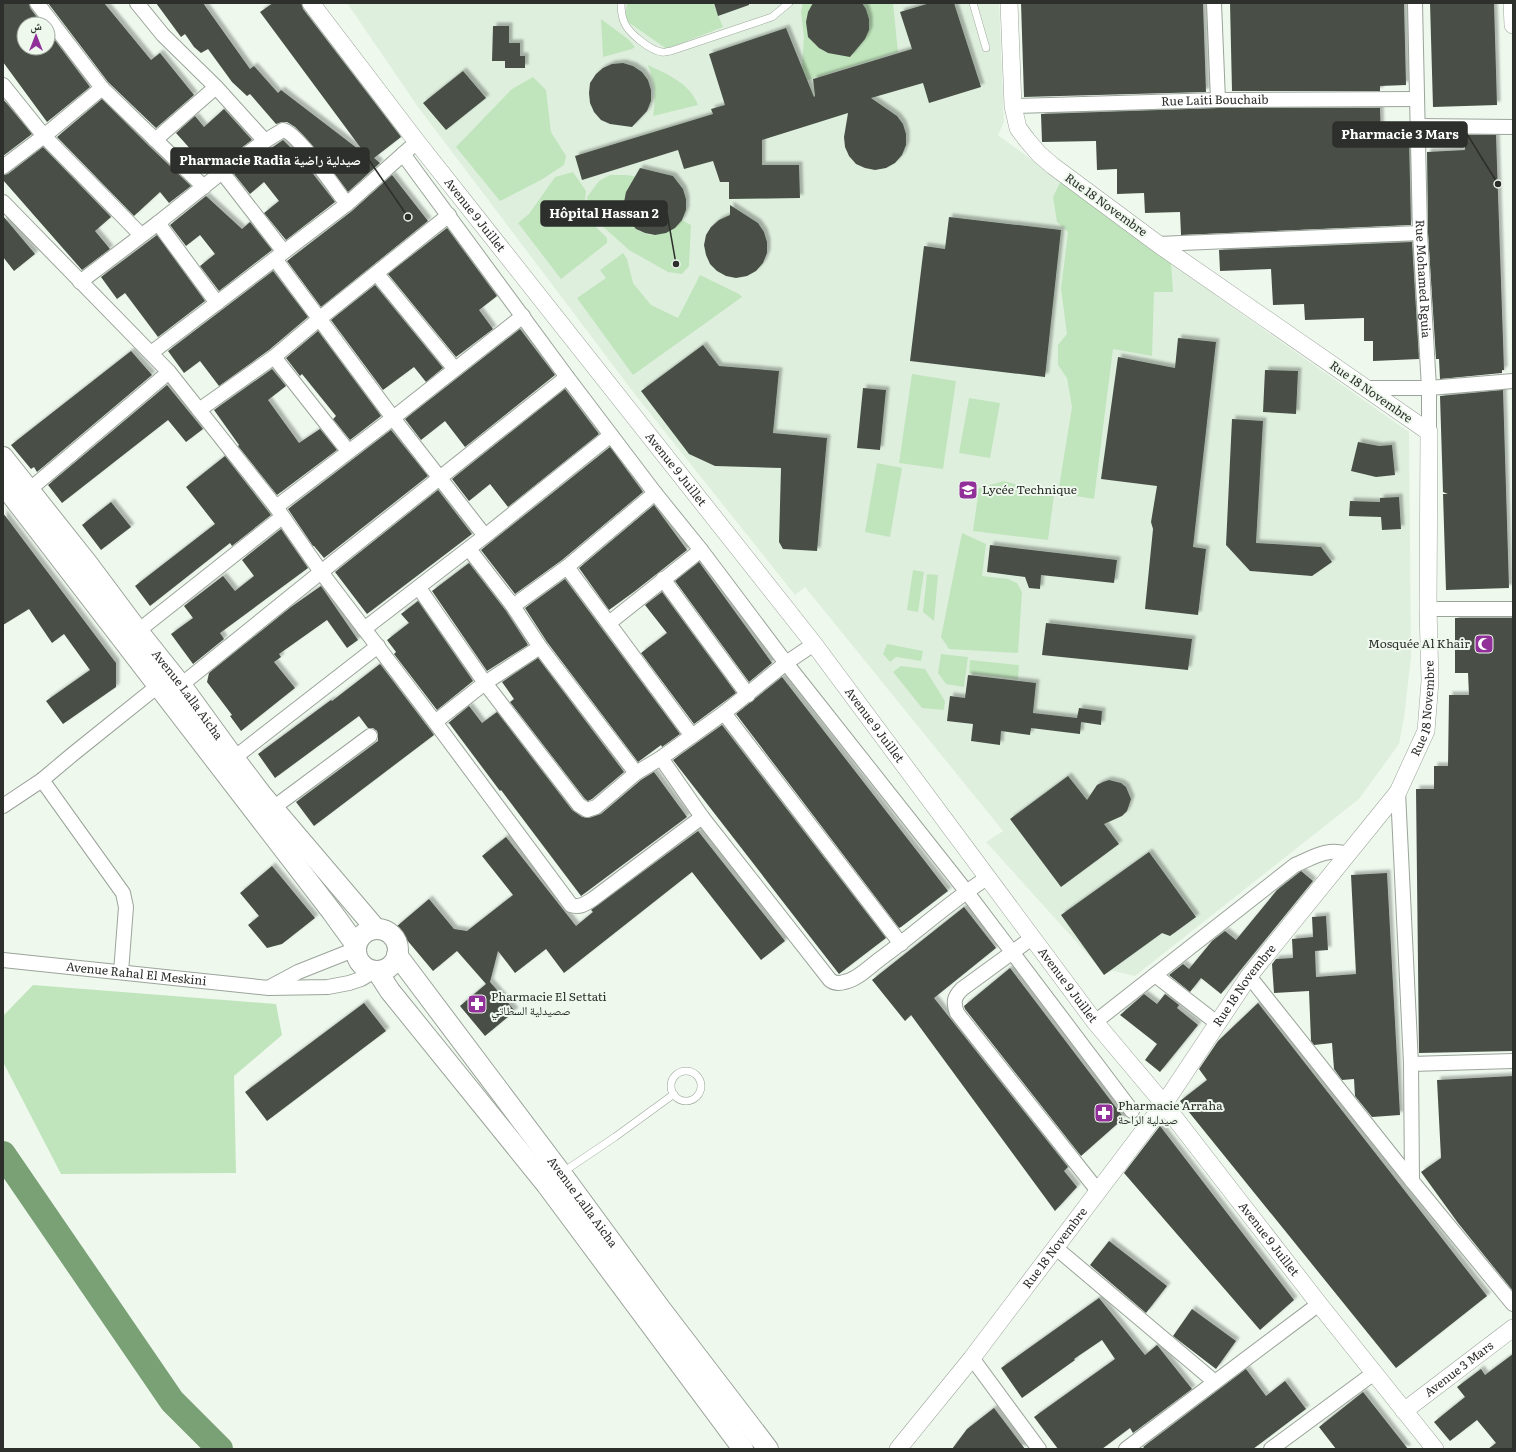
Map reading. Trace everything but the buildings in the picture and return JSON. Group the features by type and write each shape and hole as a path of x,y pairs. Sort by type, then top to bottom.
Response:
{"main road":[{"name":"Avenue Lalla Aicha","path":"3,456 23,495 159,685 332,912 356,947 357,958 361,964 367,969 376,971 395,997 554,1179 660,1308 768,1449"},
{"name":"Avenue Lalla Aicha","path":"3,484 23,495 138,631 181,685 234,758 273,808 376,929 383,930 397,942 397,955 743,1449"},
{"path":"356,947 363,934 369,930 376,929"},
{"path":"376,971 384,970 390,967 397,955"}],"street":[{"path":"37,3 102,88 204,187"},
{"path":"137,3 163,35 216,86 266,140"},
{"name":"Avenue 9 Juillet","path":"311,3 417,142 814,644 1095,1022 1164,1104 1319,1304 1435,1449"},
{"name":"Rue 18 Novembre","path":"898,1449 972,1358 1164,1104 1249,976 1346,854 1398,792 1426,731 1430,681 1428,609 1429,432 1158,244 1039,154 1018,128 1013,106 1008,3"},
{"path":"1214,3 1218,100"},
{"name":"Rue Mohamed Rguia","path":"1415,3 1420,233 1429,388 1429,432"},
{"path":"1512,6 1513,25"},
{"path":"3,85 44,136 141,235"},
{"path":"155,140 216,86"},
{"path":"3,167 44,136 102,88"},
{"name":"Rue Laiti Bouchaib","path":"1013,106 1218,100 1417,99"},
{"path":"1418,126 1513,127"},
{"path":"80,282 222,172 266,140 283,130 290,133 300,143 347,204"},
{"path":"151,354 347,204 417,142"},
{"path":"403,154 567,377 655,493 701,550 786,663 966,891 1132,1110"},
{"path":"222,172 279,256 319,319 393,418 485,536"},
{"path":"3,202 169,372 279,512 321,572 435,722 570,905 576,907 583,906 702,817"},
{"path":"199,410 274,357 449,215"},
{"path":"158,223 217,303"},
{"path":"1158,244 1420,233"},
{"path":"378,274 454,368"},
{"path":"138,631 279,512 348,451 393,418 454,368 523,316"},
{"path":"274,357 348,451"},
{"path":"23,495 169,372"},
{"path":"181,685 567,377"},
{"path":"1365,388 1429,388 1513,381"},
{"path":"364,629 419,588 611,435"},
{"path":"513,606 568,567 655,493"},
{"path":"468,549 513,606 540,647 636,773"},
{"path":"609,623 663,578 701,550"},
{"path":"568,567 692,736"},
{"path":"663,578 748,694"},
{"path":"419,588 485,683 582,808 587,810 596,807 636,773 661,758 724,713 786,663 814,644"},
{"path":"1428,609 1513,609"},
{"path":"234,758 378,646"},
{"path":"435,722 485,683 540,647"},
{"path":"3,806 42,780 159,685"},
{"path":"724,713 901,944"},
{"path":"273,808 370,736"},
{"path":"661,758 702,817 830,980 835,983 844,982 856,977 901,944 966,891 987,878"},
{"path":"42,780 123,893 126,907 121,972"},
{"path":"1398,792 1411,1064 1412,1181"},
{"path":"1095,1022 1295,866 1328,852 1342,852 1346,854"},
{"path":"1032,938 962,989 956,995 954,1007 956,1013 1098,1191"},
{"path":"268,988 298,972 356,947"},
{"name":"Avenue Rahal El Meskini","path":"3,960 268,988 328,987 349,983 361,979 376,971"},
{"path":"1155,976 1217,1023"},
{"path":"1249,976 1412,1181 1513,1304"},
{"path":"1411,1064 1513,1060"},
{"path":"1056,1248 1215,1382"},
{"path":"1133,1447 1215,1382 1319,1304"},
{"name":"Avenue 3 Mars","path":"1404,1411 1513,1328"},
{"path":"972,1358 1039,1449"},
{"path":"1271,1449 1374,1373"}],"lane":[{"path":"621,3 621,11 625,25 638,39 653,50 662,52 772,17 789,3"},
{"path":"973,3 986,48"},
{"path":"683,1071 694,1073 698,1078 701,1089 699,1094 694,1098 683,1101 674,1094 671,1089 673,1078 683,1071"},
{"path":"554,1179 616,1137 674,1094"}],"shaded area":[{"name":"Lycée Technique","path":"347,3 999,3 1004,122 998,135 1239,312 1409,432 1411,657 1404,718 1399,744 1359,799 1135,976 1100,968 986,842 1003,831 805,587 795,595 634,393 418,107"}],"green space":[{"path":"627,3 713,3 723,27 667,49 625,20"},
{"path":"803,3 813,3 808,26 810,38 819,48 828,53 869,19 866,9 862,3 893,3 898,52 801,82 804,37 801,12"},
{"path":"601,19 628,39 635,47 603,57"},
{"path":"648,65 684,85 694,97 698,105 653,116 654,90"},
{"path":"533,77 546,90 551,132 566,156 564,165 541,180 500,201 456,147 512,89"},
{"path":"573,172 586,191 584,211 587,218 607,238 607,243 561,279 518,223 529,214 555,177"},
{"path":"610,175 627,175 638,177 628,190 624,205 628,220 640,231 650,235 655,235 682,220 691,225 689,266 682,274 668,272 629,250 589,214 587,197 599,181"},
{"path":"1061,181 1171,262 1173,292 1154,292 1152,356 1113,349 1094,499 1058,493 1072,407 1067,378 1058,365 1058,345 1067,334 1061,289 1068,232 1057,222 1053,197"},
{"path":"623,253 627,259 633,283 651,305 678,318 700,275 739,294 742,297 633,375 577,298 606,278 600,270"},
{"path":"912,374 956,381 943,469 899,463"},
{"path":"969,398 1000,403 990,458 959,453"},
{"path":"877,463 902,468 890,537 865,532"},
{"path":"1004,481 1054,495 1048,540 973,531 979,488"},
{"path":"962,533 986,544 982,576 1008,579 1017,583 1022,592 1018,653 949,649 941,637"},
{"path":"913,570 924,572 918,612 907,610"},
{"path":"927,574 938,575 934,621 923,612"},
{"path":"887,644 923,651 921,661 896,657 890,662 883,654"},
{"path":"941,654 968,657 964,687 946,684 938,673"},
{"path":"970,660 1019,665 1018,679 969,673"},
{"path":"901,666 925,669 945,701 944,710 922,708 893,672"},
{"path":"33,985 276,1004 282,1035 234,1076 236,1173 61,1174 3,1062 3,1016"}],"waterway":[{"path":"3,1154 172,1401 220,1449"}],"place":[{"name":"Pharmacie 3 Mars","path":"1498,184"},
{"name":"Pharmacie Radia صيدلية راضية","path":"408,217"},
{"name":"Hôpital Hassan 2","path":"676,264"},
{"name":"Lycée Technique","path":"968,490"},
{"name":"Mosquée Al Khair","path":"1484,644"},
{"name":"Pharmacie El Settati صصيدلية السطاتي","path":"477,1004"},
{"name":"Pharmacie Arraha صيدلية الراحة","path":"1104,1113"}]}
